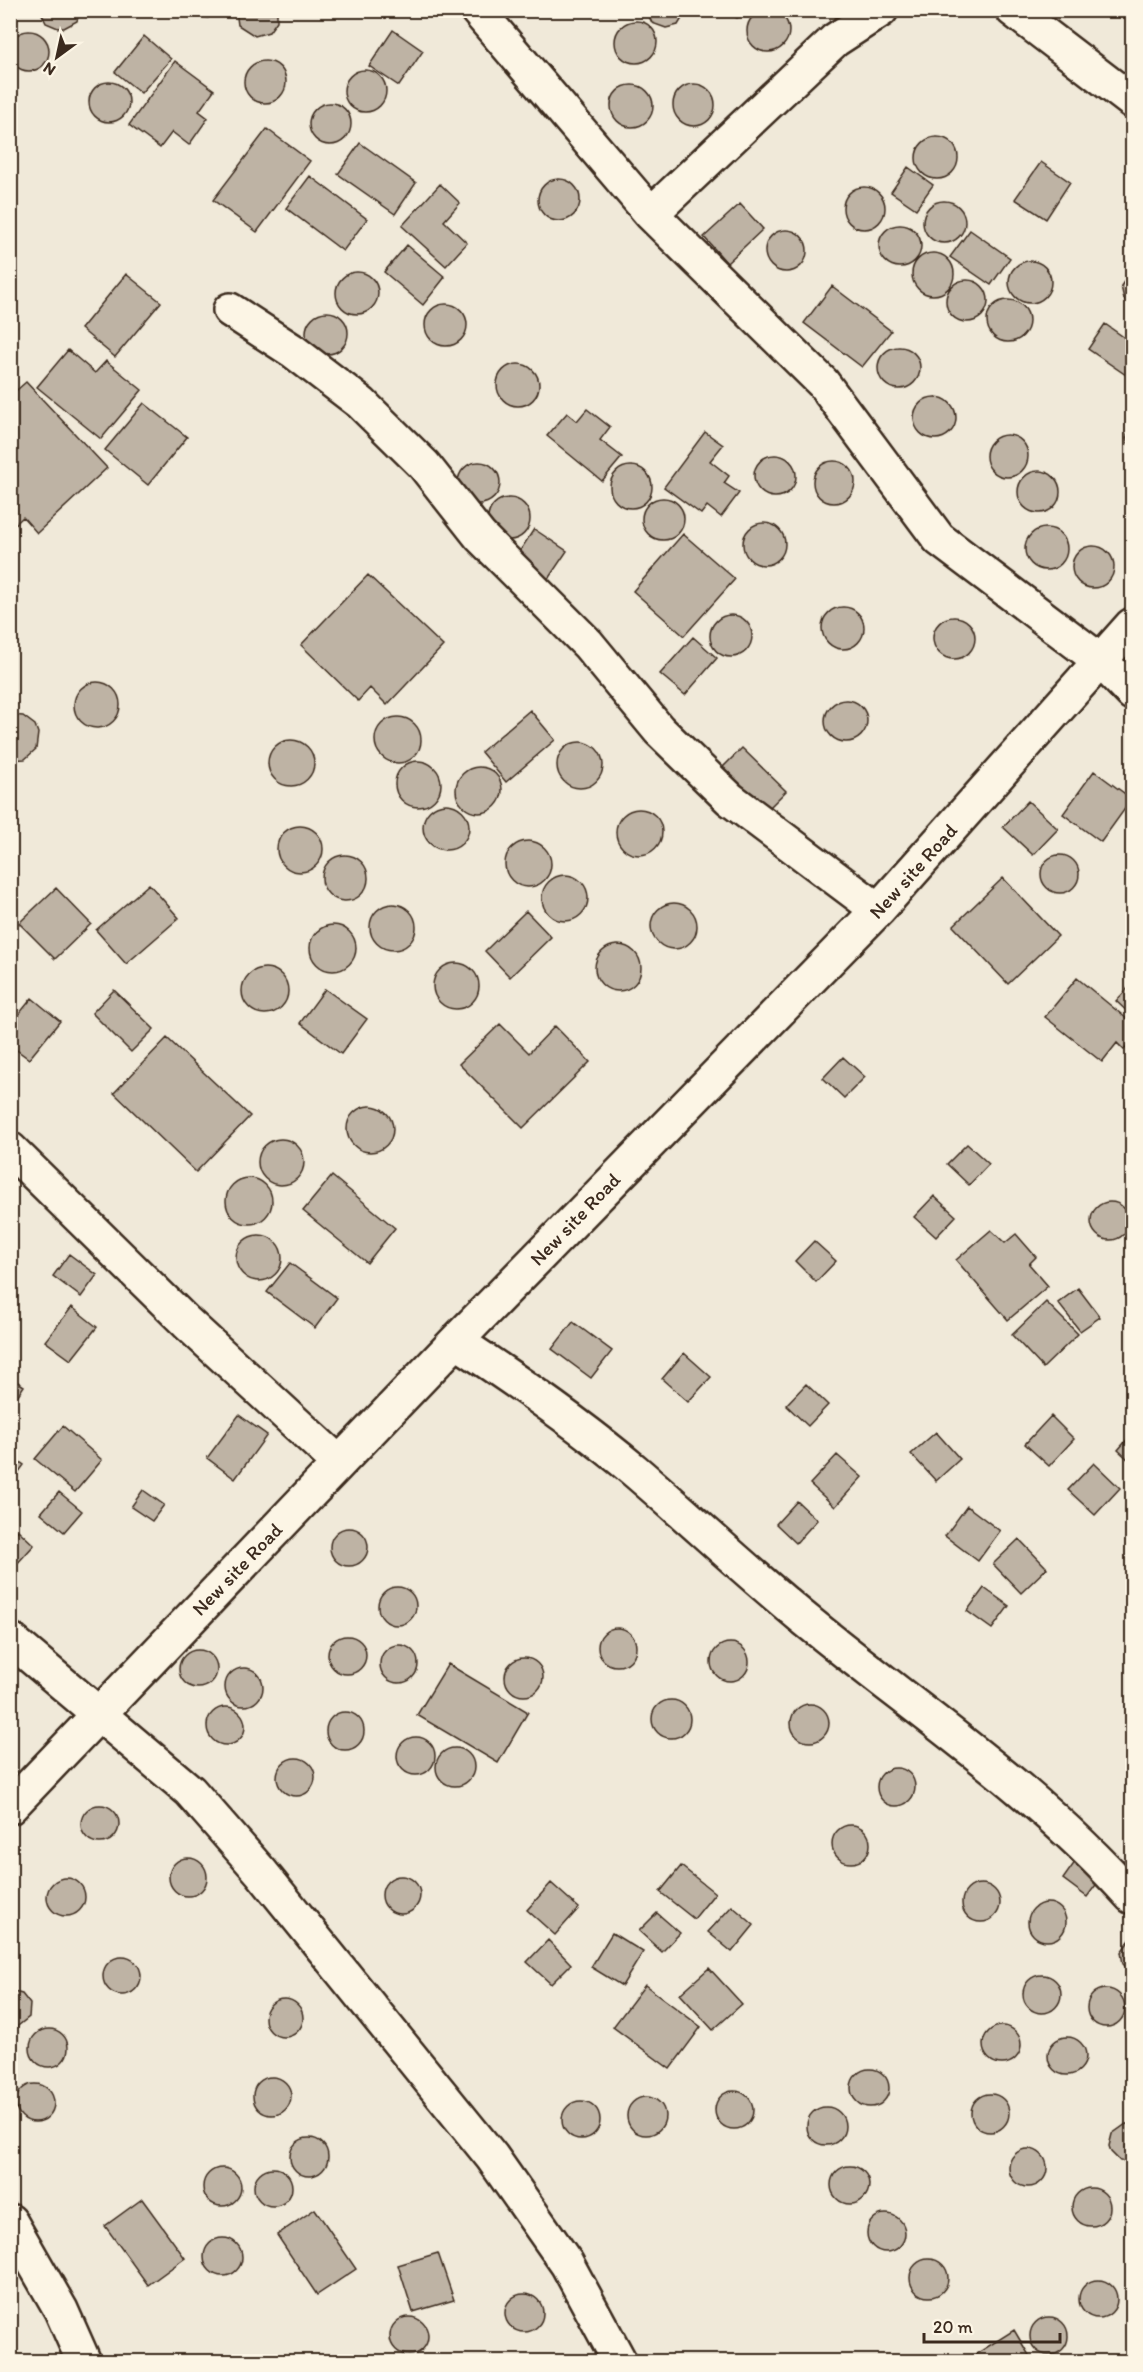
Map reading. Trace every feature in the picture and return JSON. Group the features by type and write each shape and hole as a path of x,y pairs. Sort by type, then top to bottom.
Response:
{"street":[{"path":"477,10 651,214 823,383 939,539 1102,662 1132,693"},
{"path":"651,214 835,40 881,10"},
{"path":"1013,10 1132,101"},
{"path":"230,310 293,351 361,403 424,465 480,536 588,644 659,730 730,799 878,910"},
{"name":"New site Road","path":"10,1807 456,1341 878,910 1102,662 1132,625"},
{"path":"10,1149 187,1323 339,1463"},
{"path":"456,1341 554,1409 634,1471 802,1617 1032,1798 1094,1855 1132,1898"},
{"path":"10,1639 189,1791 261,1872 492,2157 567,2264 620,2361"},
{"path":"10,2221 61,2310 84,2361"}],"building":[{"path":"40,10 80,10 77,21 64,28 58,28 46,23"},
{"path":"189,10 219,10 208,18 195,16"},
{"path":"236,10 277,10 277,21 269,32 255,36 238,25"},
{"path":"646,10 687,10 678,25 666,28 652,23"},
{"path":"722,10 754,10 737,18"},
{"path":"768,10 783,16 789,31 783,46 768,52 753,46 747,31 753,16"},
{"path":"1084,10 1107,10 1094,13"},
{"path":"636,21 651,27 657,42 651,57 636,63 621,57 615,42 621,27"},
{"path":"393,30 423,51 399,86 369,66"},
{"path":"29,31 37,32 43,37 48,43 48,59 43,65 37,70 29,71 21,70 15,65 10,59 9,51 10,43 15,37 21,32"},
{"path":"144,36 171,59 141,93 115,72"},
{"path":"175,61 214,90 199,111 208,118 189,145 172,132 160,148 129,125"},
{"path":"265,61 280,67 286,82 280,97 265,103 250,97 244,82 250,67"},
{"path":"365,70 380,76 386,91 380,106 365,112 350,106 344,91 350,76"},
{"path":"109,82 117,83 123,88 128,94 128,110 123,116 117,121 109,122 101,121 95,116 90,110 89,102 90,94 95,88 101,83"},
{"path":"694,84 709,90 715,105 709,120 694,126 679,120 673,105 679,90"},
{"path":"632,85 647,91 653,106 647,121 632,127 617,121 611,106 617,91"},
{"path":"330,103 345,109 351,124 345,139 330,145 315,139 309,124 315,109"},
{"path":"267,129 310,161 257,232 213,200"},
{"path":"937,137 952,143 958,158 952,173 937,179 922,173 916,158 922,143"},
{"path":"360,143 416,183 395,214 338,174"},
{"path":"1041,162 1070,182 1046,219 1015,199"},
{"path":"908,167 933,185 916,209 891,192"},
{"path":"310,176 367,219 343,251 286,208"},
{"path":"559,179 574,185 580,200 574,215 559,221 544,215 538,200 544,185"},
{"path":"440,184 460,203 444,221 467,243 446,266 402,226"},
{"path":"864,187 879,193 885,208 879,223 864,229 849,223 843,208 849,193"},
{"path":"944,201 959,207 965,222 959,237 944,243 929,237 923,222 929,207"},
{"path":"740,204 763,229 727,263 704,237"},
{"path":"900,225 915,231 921,246 915,261 900,267 885,261 879,246 885,231"},
{"path":"786,230 801,236 807,251 801,266 786,272 771,266 765,251 771,236"},
{"path":"970,230 1010,258 991,285 950,257"},
{"path":"407,245 445,277 423,305 384,272"},
{"path":"933,253 948,259 954,274 948,289 933,295 918,289 912,274 918,259"},
{"path":"1030,261 1045,267 1051,282 1045,297 1030,303 1015,297 1009,282 1015,267"},
{"path":"1132,270 1132,307 1124,299 1121,286"},
{"path":"357,272 372,278 378,293 372,308 357,314 342,308 336,293 342,278"},
{"path":"126,274 161,302 115,357 81,329"},
{"path":"967,280 982,286 988,301 982,316 967,322 952,316 946,301 952,286"},
{"path":"832,286 891,331 862,367 804,323"},
{"path":"1008,300 1023,306 1029,321 1023,336 1008,342 993,336 987,321 993,306"},
{"path":"446,304 461,310 467,325 461,340 446,346 431,340 425,325 431,310"},
{"path":"327,312 342,318 348,333 342,348 327,354 312,348 306,333 312,318"},
{"path":"1105,324 1132,343 1132,373 1129,377 1088,349"},
{"path":"899,347 914,353 920,368 914,383 899,389 884,383 878,368 884,353"},
{"path":"68,350 95,373 106,361 142,390 101,439 37,387"},
{"path":"518,364 533,370 539,385 533,400 518,406 503,400 497,385 503,370"},
{"path":"26,382 107,468 37,533 23,517 10,529 10,396"},
{"path":"935,397 950,403 956,418 950,433 935,439 920,433 914,418 920,403"},
{"path":"144,403 187,437 148,485 105,450"},
{"path":"587,409 610,427 600,440 622,457 602,481 547,436 567,413 577,421"},
{"path":"1132,421 1132,450 1126,439"},
{"path":"705,432 723,445 710,461 729,476 724,483 739,493 721,517 707,506 701,514 664,487"},
{"path":"1007,435 1022,441 1028,456 1022,471 1007,477 992,471 986,456 992,441"},
{"path":"775,455 790,461 796,476 790,491 775,497 760,491 754,476 760,461"},
{"path":"834,461 849,467 855,482 849,497 834,503 819,497 813,482 819,467"},
{"path":"479,462 494,468 500,483 494,498 479,504 464,498 458,483 464,468"},
{"path":"631,466 646,472 652,487 646,502 631,508 616,502 610,487 616,472"},
{"path":"1039,471 1054,477 1060,492 1054,507 1039,513 1024,507 1018,492 1024,477"},
{"path":"509,498 524,504 530,519 524,534 509,540 494,534 488,519 494,504"},
{"path":"663,498 678,504 684,519 678,534 663,540 648,534 642,519 648,504"},
{"path":"764,523 779,529 785,544 779,559 764,565 749,559 743,544 749,529"},
{"path":"1046,528 1061,534 1067,549 1061,564 1046,570 1031,564 1025,549 1031,534"},
{"path":"534,529 567,551 548,579 516,557"},
{"path":"683,534 735,579 684,636 633,591"},
{"path":"1093,546 1108,552 1114,567 1108,582 1093,588 1078,582 1072,567 1078,552"},
{"path":"368,575 443,646 387,705 370,688 358,701 301,645"},
{"path":"843,607 858,613 864,628 858,643 843,649 828,643 822,628 828,613"},
{"path":"731,615 746,621 752,636 746,651 731,657 716,651 710,636 716,621"},
{"path":"954,617 969,623 975,638 969,653 954,659 939,653 933,638 939,623"},
{"path":"693,637 717,658 685,695 660,674"},
{"path":"97,682 113,689 120,705 113,721 97,728 81,721 74,705 81,689"},
{"path":"846,700 861,706 867,721 861,736 846,742 831,736 825,721 831,706"},
{"path":"530,710 555,740 506,782 481,752"},
{"path":"10,715 23,716 35,725 38,733 36,749 25,759 10,760"},
{"path":"398,717 414,724 421,740 414,756 398,763 382,756 375,740 382,724"},
{"path":"291,740 307,747 314,763 307,779 291,786 275,779 268,763 275,747"},
{"path":"580,742 596,749 603,765 596,781 580,788 564,781 557,765 564,749"},
{"path":"742,748 786,791 760,817 716,774"},
{"path":"418,761 434,768 441,784 434,800 418,807 402,800 395,784 402,768"},
{"path":"479,767 495,774 502,790 495,806 479,813 463,806 456,790 463,774"},
{"path":"1094,771 1132,799 1101,842 1063,814"},
{"path":"1028,801 1058,829 1033,855 1003,827"},
{"path":"446,804 462,811 469,827 462,843 446,850 430,843 423,827 430,811"},
{"path":"639,809 655,816 662,832 655,848 639,855 623,848 616,832 623,816"},
{"path":"300,826 316,833 323,849 316,865 300,872 284,865 277,849 284,833"},
{"path":"528,841 544,848 551,864 544,880 528,887 512,880 505,864 512,848"},
{"path":"345,855 361,862 368,878 361,894 345,901 329,894 322,878 329,862"},
{"path":"1060,855 1074,860 1079,874 1074,888 1060,893 1046,888 1041,874 1046,860"},
{"path":"565,875 581,882 588,898 581,914 565,921 549,914 542,898 549,882"},
{"path":"1003,878 1058,936 1008,984 953,926"},
{"path":"149,884 179,918 126,964 96,930"},
{"path":"56,888 91,924 55,959 19,923"},
{"path":"674,903 690,910 697,926 690,942 674,949 658,942 651,926 658,910"},
{"path":"393,904 409,911 416,927 409,943 393,950 377,943 370,927 377,911"},
{"path":"526,911 551,937 510,977 485,951"},
{"path":"333,925 349,932 356,948 349,964 333,971 317,964 310,948 317,932"},
{"path":"618,945 634,952 641,968 634,984 618,991 602,984 595,968 602,952"},
{"path":"456,963 472,970 479,986 472,1002 456,1009 440,1002 433,986 440,970"},
{"path":"265,968 281,975 288,991 281,1007 265,1014 249,1007 242,991 249,975"},
{"path":"1077,978 1132,1023 1132,1039 1124,1050 1117,1043 1102,1062 1045,1017"},
{"path":"1132,984 1132,1016 1116,1001"},
{"path":"10,986 18,992 10,1002"},
{"path":"325,989 367,1019 341,1054 300,1023"},
{"path":"114,990 154,1029 131,1052 92,1013"},
{"path":"32,998 60,1021 29,1059 10,1045 10,1025"},
{"path":"500,1024 529,1053 555,1026 590,1062 523,1128 459,1064"},
{"path":"167,1038 250,1116 196,1172 114,1093"},
{"path":"843,1057 865,1077 844,1098 823,1078"},
{"path":"370,1106 386,1113 393,1129 386,1145 370,1152 354,1145 347,1129 354,1113"},
{"path":"281,1139 297,1146 304,1162 297,1178 281,1185 265,1178 258,1162 265,1146"},
{"path":"967,1144 989,1164 969,1185 947,1164"},
{"path":"332,1176 395,1228 367,1263 303,1211"},
{"path":"249,1178 265,1185 272,1201 265,1217 249,1224 233,1217 226,1201 233,1185"},
{"path":"934,1196 956,1216 936,1237 914,1217"},
{"path":"1110,1202 1124,1207 1129,1221 1124,1235 1110,1240 1096,1235 1091,1221 1096,1207"},
{"path":"991,1230 1005,1243 1016,1234 1036,1257 1029,1264 1048,1286 1008,1320 956,1260"},
{"path":"259,1235 275,1242 282,1258 275,1274 259,1281 243,1274 236,1258 243,1242"},
{"path":"814,1241 836,1261 816,1282 795,1261"},
{"path":"69,1254 97,1275 81,1297 53,1276"},
{"path":"290,1263 337,1298 315,1328 267,1292"},
{"path":"1078,1288 1100,1317 1080,1331 1058,1303"},
{"path":"1046,1302 1078,1334 1043,1368 1012,1335"},
{"path":"72,1307 97,1327 71,1360 45,1341"},
{"path":"573,1322 612,1351 591,1378 552,1349"},
{"path":"684,1353 711,1377 688,1402 662,1379"},
{"path":"10,1377 24,1386 10,1407"},
{"path":"806,1384 828,1405 808,1426 786,1405"},
{"path":"239,1415 267,1435 235,1479 207,1458"},
{"path":"1051,1416 1074,1439 1049,1466 1025,1444"},
{"path":"63,1426 102,1460 75,1492 35,1459"},
{"path":"936,1432 960,1459 936,1481 911,1454"},
{"path":"1132,1434 1132,1463 1118,1450"},
{"path":"10,1455 24,1465 10,1484"},
{"path":"837,1455 862,1477 835,1507 810,1484"},
{"path":"1094,1463 1120,1488 1095,1515 1068,1490"},
{"path":"143,1490 164,1505 152,1521 131,1507"},
{"path":"59,1492 82,1511 64,1532 41,1513"},
{"path":"797,1501 817,1520 796,1543 776,1524"},
{"path":"967,1506 1000,1531 978,1561 945,1536"},
{"path":"349,1528 363,1533 368,1547 363,1561 349,1566 335,1561 330,1547 335,1533"},
{"path":"18,1530 34,1545 16,1565 10,1559 10,1539"},
{"path":"1019,1539 1047,1568 1021,1593 993,1564"},
{"path":"397,1587 411,1592 416,1606 411,1620 397,1625 383,1620 378,1606 383,1592"},
{"path":"984,1588 1009,1606 992,1629 967,1611"},
{"path":"617,1628 631,1633 636,1647 631,1661 617,1666 603,1661 598,1647 603,1633"},
{"path":"347,1636 361,1641 366,1655 361,1669 347,1674 333,1669 328,1655 333,1641"},
{"path":"730,1643 744,1648 749,1662 744,1676 730,1681 716,1676 711,1662 716,1648"},
{"path":"399,1645 413,1650 418,1664 413,1678 399,1683 385,1678 380,1664 385,1650"},
{"path":"198,1650 212,1655 217,1669 212,1683 198,1688 184,1683 179,1669 184,1655"},
{"path":"524,1658 538,1663 543,1677 538,1691 524,1696 510,1691 505,1677 510,1663"},
{"path":"448,1664 528,1712 498,1763 417,1715"},
{"path":"244,1668 258,1673 263,1687 258,1701 244,1706 230,1701 225,1687 230,1673"},
{"path":"671,1700 685,1705 690,1719 685,1733 671,1738 657,1733 652,1719 657,1705"},
{"path":"810,1704 824,1709 829,1723 824,1737 810,1742 796,1737 791,1723 796,1709"},
{"path":"226,1707 240,1712 245,1726 240,1740 226,1745 212,1740 207,1726 212,1712"},
{"path":"345,1712 359,1717 364,1731 359,1745 345,1750 331,1745 326,1731 331,1717"},
{"path":"416,1737 430,1742 435,1756 430,1770 416,1775 402,1770 397,1756 402,1742"},
{"path":"455,1748 469,1753 474,1767 469,1781 455,1786 441,1781 436,1767 441,1753"},
{"path":"296,1758 310,1763 315,1777 310,1791 296,1796 282,1791 277,1777 282,1763"},
{"path":"896,1768 910,1773 915,1787 910,1801 896,1806 882,1801 877,1787 882,1773"},
{"path":"100,1805 114,1810 119,1824 114,1838 100,1843 86,1838 81,1824 86,1810"},
{"path":"851,1825 865,1830 870,1844 865,1858 851,1863 837,1858 832,1844 837,1830"},
{"path":"1080,1855 1104,1874 1087,1897 1063,1879"},
{"path":"188,1858 202,1863 207,1877 202,1891 188,1896 174,1891 169,1877 174,1863"},
{"path":"681,1866 715,1893 694,1919 660,1892"},
{"path":"401,1876 415,1881 420,1895 415,1909 401,1914 387,1909 382,1895 387,1881"},
{"path":"66,1878 80,1883 85,1897 80,1911 66,1916 52,1911 47,1897 52,1883"},
{"path":"551,1883 579,1908 555,1935 527,1910"},
{"path":"981,1884 995,1889 1000,1903 995,1917 981,1922 967,1917 962,1903 967,1889"},
{"path":"1047,1903 1061,1908 1066,1922 1061,1936 1047,1941 1033,1936 1028,1922 1033,1908"},
{"path":"732,1906 754,1925 732,1952 708,1932"},
{"path":"657,1913 680,1933 662,1952 639,1931"},
{"path":"10,1925 16,1939 10,1952"},
{"path":"612,1933 643,1952 622,1986 591,1967"},
{"path":"1132,1937 1132,1973 1123,1964 1121,1952"},
{"path":"548,1940 571,1964 551,1984 527,1962"},
{"path":"122,1957 136,1962 141,1976 136,1990 122,1995 108,1990 103,1976 108,1962"},
{"path":"709,1968 742,2004 713,2030 680,1994"},
{"path":"1042,1975 1056,1980 1061,1994 1056,2008 1042,2013 1028,2008 1023,1994 1028,1980"},
{"path":"645,1985 701,2027 670,2069 613,2027"},
{"path":"1106,1989 1120,1994 1125,2008 1120,2022 1106,2027 1092,2022 1087,2008 1092,1994"},
{"path":"10,1991 22,1994 30,2004 29,2017 14,2029 10,2029"},
{"path":"284,1999 298,2004 303,2018 298,2032 284,2037 270,2032 265,2018 270,2004"},
{"path":"1002,2026 1016,2031 1021,2045 1016,2059 1002,2064 988,2059 983,2045 988,2031"},
{"path":"49,2029 63,2034 68,2048 63,2062 49,2067 35,2062 30,2048 35,2034"},
{"path":"1067,2037 1081,2042 1086,2056 1081,2070 1067,2075 1053,2070 1048,2056 1053,2042"},
{"path":"870,2069 884,2074 889,2088 884,2102 870,2107 856,2102 851,2088 856,2074"},
{"path":"272,2077 286,2082 291,2096 286,2110 272,2115 258,2110 253,2096 258,2082"},
{"path":"35,2084 49,2089 54,2103 49,2117 35,2122 21,2117 16,2103 21,2089"},
{"path":"734,2091 748,2096 753,2110 748,2124 734,2129 720,2124 715,2110 720,2096"},
{"path":"990,2094 1004,2099 1009,2113 1004,2127 990,2132 976,2127 971,2113 976,2099"},
{"path":"646,2097 660,2102 665,2116 660,2130 646,2135 632,2130 627,2116 632,2102"},
{"path":"581,2101 595,2106 600,2120 595,2134 581,2139 567,2134 562,2120 567,2106"},
{"path":"826,2107 840,2112 845,2126 840,2140 826,2145 812,2140 807,2126 812,2112"},
{"path":"1126,2124 1132,2124 1132,2162 1120,2161 1111,2152 1109,2146 1112,2134"},
{"path":"309,2138 323,2143 328,2157 323,2171 309,2176 295,2171 290,2157 295,2143"},
{"path":"1028,2149 1042,2154 1047,2168 1042,2182 1028,2187 1014,2182 1009,2168 1014,2154"},
{"path":"850,2166 864,2171 869,2185 864,2199 850,2204 836,2199 831,2185 836,2171"},
{"path":"222,2168 236,2173 241,2187 236,2201 222,2206 208,2201 203,2187 208,2173"},
{"path":"273,2168 287,2173 292,2187 287,2201 273,2206 259,2201 254,2187 259,2173"},
{"path":"1091,2188 1105,2193 1110,2207 1105,2221 1091,2226 1077,2221 1072,2207 1077,2193"},
{"path":"142,2199 185,2258 148,2285 105,2226"},
{"path":"315,2209 356,2269 317,2295 277,2235"},
{"path":"886,2214 900,2219 905,2233 900,2247 886,2252 872,2247 867,2233 872,2219"},
{"path":"223,2238 237,2243 242,2257 237,2271 223,2276 209,2271 204,2257 209,2243"},
{"path":"438,2253 454,2300 413,2312 398,2265"},
{"path":"929,2259 943,2264 948,2278 943,2292 929,2297 915,2292 910,2278 915,2264"},
{"path":"1098,2280 1112,2285 1117,2299 1112,2313 1098,2318 1084,2313 1079,2299 1084,2285"},
{"path":"524,2294 538,2299 543,2313 538,2327 524,2332 510,2327 505,2313 510,2299"},
{"path":"409,2317 423,2322 428,2336 423,2350 409,2355 395,2350 390,2336 395,2322"},
{"path":"1049,2317 1063,2322 1068,2336 1063,2350 1049,2355 1035,2350 1030,2336 1035,2322"},
{"path":"1014,2330 1033,2362 965,2361"}]}
